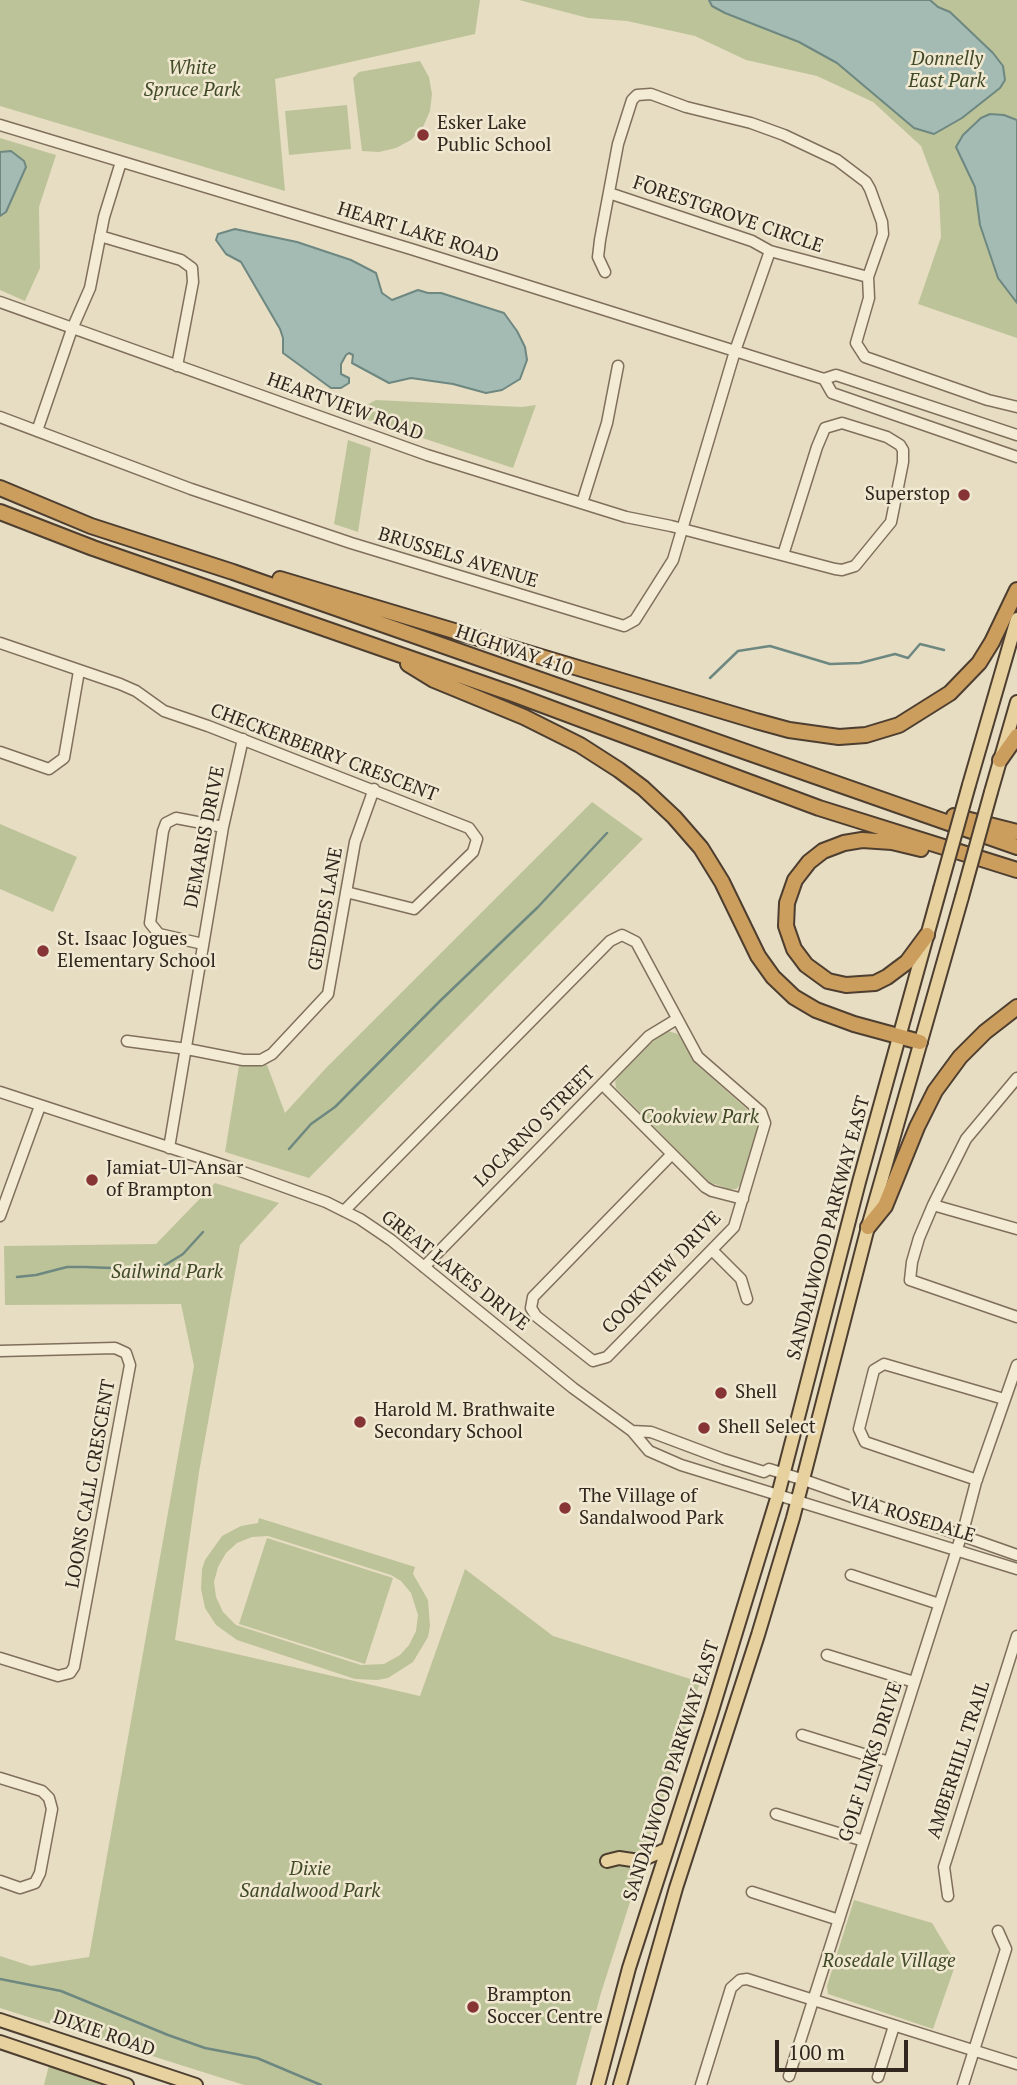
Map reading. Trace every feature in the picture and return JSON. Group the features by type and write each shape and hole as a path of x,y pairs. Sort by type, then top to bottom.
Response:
{"highway":[{"name":"HIGHWAY 410","path":"0,488 91,526 233,572 1017,847"},
{"path":"0,512 93,548 513,694 819,808 1017,870"},
{"path":"233,572 274,577 789,730 839,737 866,735 900,724 950,692 979,663 1017,590"},
{"path":"383,649 434,680 524,717 580,746 635,782 674,817 701,848 722,881 758,956 787,991 816,1010 854,1024 920,1042"},
{"path":"1000,761 1017,736"},
{"path":"931,817 951,815 1017,832"},
{"path":"927,935 907,962 887,978 860,985 838,984 812,970 794,949 786,926 787,903 795,880 808,862 823,851 853,841 892,842 995,871 1017,870"},
{"path":"868,1227 884,1206 935,1091 960,1057 985,1032 1017,1007"}],"main road":[{"name":"SANDALWOOD PARKWAY EAST","path":"598,2085 629,1968 778,1495 859,1182 1017,619"},
{"name":"SANDALWOOD PARKWAY EAST","path":"620,2085 676,1888 758,1635 798,1501 868,1227 1017,702"},
{"path":"607,1861 619,1858 639,1861 667,1849"},
{"path":"657,1880 676,1888"},
{"name":"DIXIE ROAD","path":"0,2020 164,2080 196,2085"},
{"path":"0,2042 127,2085"}],"street":[{"name":"FORESTGROVE CIRCLE","path":"868,277 770,251 752,241 609,193 627,109 632,100 637,95 651,94 686,107 751,123 837,160 866,182 883,222 883,234 868,277 869,298 856,343 858,350 864,357 988,400 1017,407"},
{"name":"HEART LAKE ROAD","path":"0,125 411,249 824,379 836,375 1017,435"},
{"path":"37,431 92,280 100,236 121,162"},
{"path":"605,272 597,257 609,193"},
{"path":"100,236 181,260 192,268 193,282 177,366"},
{"name":"BRUSSELS AVENUE","path":"0,417 191,489 351,543 618,625 629,624 641,611 668,570 770,251"},
{"name":"HEARTVIEW ROAD","path":"0,302 428,455 626,517 842,570 849,569 859,561 891,522 903,462 900,445 842,423 825,428 783,555"},
{"path":"582,503 607,423 618,366"},
{"name":"HEART LAKE ROAD","path":"824,379 832,393 1017,457"},
{"name":"CHECKERBERRY CRESCENT","path":"0,643 136,691 164,711 374,789 469,828 477,839 476,846 414,909 345,892"},
{"path":"0,752 48,769 64,758 79,671"},
{"name":"DEMARIS DRIVE","path":"169,1148 223,827 243,739"},
{"name":"GEDDES LANE","path":"127,1041 252,1061 272,1055 328,994 355,842 374,789"},
{"path":"203,944 159,934 149,923 163,831 166,823 176,818 223,827"},
{"name":"COOKVIEW DRIVE","path":"344,1211 613,938 622,935 636,942 701,1061 764,1118 765,1123 734,1227 602,1360 593,1361 533,1312 531,1302 535,1293 672,1154"},
{"name":"LOCARNO STREET","path":"424,1267 649,1036 677,1019"},
{"path":"1017,1078 967,1139 933,1205 912,1262 910,1280 1017,1318"},
{"path":"602,1084 705,1187 743,1199"},
{"name":"GREAT LAKES DRIVE","path":"0,1092 263,1179 344,1211 378,1231 424,1267 573,1388 632,1431 649,1451 681,1465 778,1495"},
{"path":"0,1216 40,1106"},
{"path":"933,1205 1017,1229"},
{"path":"712,1250 741,1279 747,1299"},
{"name":"LOONS CALL CRESCENT","path":"0,1351 115,1348 126,1353 130,1365 74,1667 70,1673 58,1676 0,1658"},
{"path":"977,1480 865,1442 859,1429 874,1370 884,1364 1004,1399"},
{"name":"GOLF LINKS DRIVE","path":"789,2077 977,1480 1017,1365"},
{"name":"GREAT LAKES DRIVE","path":"632,1431 651,1432 685,1447 764,1472 769,1469 784,1474"},
{"name":"VIA ROSEDALE","path":"784,1474 1017,1555"},
{"name":"VIA ROSEDALE","path":"778,1495 1017,1569"},
{"path":"851,1575 939,1604"},
{"name":"AMBERHILL TRAIL","path":"948,1896 944,1867 1017,1636"},
{"path":"827,1655 915,1682"},
{"path":"802,1735 889,1762"},
{"path":"0,1778 42,1791 49,1798 52,1809 40,1873 35,1883 20,1888 0,1881"},
{"path":"776,1814 864,1841"},
{"path":"752,1892 839,1920"},
{"path":"963,2085 1006,1950 998,1931"},
{"path":"701,2085 731,1988 735,1983 747,1979 1014,2064"},
{"path":"878,2077 894,2026"}],"green space":[{"name":"White Spruce Park","path":"0,0 480,0 475,34 275,79 285,191 0,106"},
{"name":"Donnelly East Park","path":"519,0 1017,0 1017,338 918,304 941,237 939,194 921,146 873,102 817,76 746,60 695,36 627,21 588,18"},
{"path":"420,61 429,77 432,94 430,111 423,127 411,140 396,148 379,152 362,151 353,78 359,72"},
{"path":"347,105 351,149 289,155 285,111"},
{"path":"0,138 56,155 39,207 40,268 25,301 0,290"},
{"path":"376,400 522,407 536,405 513,468 350,414"},
{"path":"348,440 371,448 358,532 334,524"},
{"path":"592,802 643,839 309,1178 225,1152 239,1066 267,1065 285,1113 326,1068"},
{"path":"0,824 77,857 53,912 0,889"},
{"name":"Cookview Park","path":"668,1031 678,1034 697,1065 757,1118 759,1126 742,1183 736,1189 709,1182 616,1088 615,1081 619,1076 652,1042"},
{"name":"Dixie Sandalwood Park","path":"215,1183 279,1203 240,1245 199,1472 175,1640 420,1696 465,1569 553,1636 700,1682 601,1993 576,2085 244,2085 0,2008 0,1956 31,1966 89,1957 194,1366 181,1304 5,1305 4,1246 156,1244"},
{"path":"259,1518 415,1567 413,1574 428,1600 430,1626 428,1637 413,1662 388,1678 355,1679 237,1640 216,1625 205,1608 201,1589 205,1560 222,1536 241,1526 258,1523","holes":["268,1536 391,1575 401,1581 411,1593 418,1615 416,1631 400,1655 384,1664 361,1665 236,1625 223,1612 216,1597 214,1582 226,1553 237,1543 252,1537"]},
{"path":"267,1538 393,1578 365,1664 239,1624"},
{"name":"Rosedale Village","path":"854,1900 932,1923 956,1963 933,2029 828,1994 827,1986"},
{"path":"49,2065 105,2084 44,2085"}],"water":[{"path":"709,0 930,0 950,12 993,53 1003,66 1005,80 1000,88 962,118 934,134 914,128 837,63 799,42 725,13 712,6"},
{"path":"990,114 1017,120 1017,303 998,278 980,225 975,187 956,147 963,135 981,118"},
{"path":"11,151 24,161 26,167 6,212 0,216 0,152"},
{"path":"235,229 297,242 351,260 376,273 382,293 392,300 418,290 441,293 504,313 525,347 527,360 520,379 502,390 486,393 453,384 411,378 389,383 352,363 353,355 349,353 341,364 341,374 349,378 349,383 341,388 331,388 283,353 280,329 241,262 226,254 216,240 218,234"}],"waterway":[{"path":"710,678 738,651 770,646 830,664 860,663 895,654 908,658 920,644 944,650"},
{"path":"289,1149 311,1124 335,1107 538,907 607,833"},
{"path":"17,1277 67,1267 138,1269 149,1275 183,1254 203,1232"},
{"path":"0,1979 61,1991 168,2035 205,2048 257,2058 321,2085"}],"place":[{"name":"Esker Lake Public School","path":"423,135"},
{"name":"Superstop","path":"964,495"},
{"name":"St. Isaac Jogues Elementary School","path":"43,951"},
{"name":"Jamiat-Ul-Ansar of Brampton","path":"92,1180"},
{"name":"Shell","path":"721,1393"},
{"name":"Harold M. Brathwaite Secondary School","path":"360,1422"},
{"name":"Shell Select","path":"704,1428"},
{"name":"The Village of Sandalwood Park","path":"565,1508"},
{"name":"Brampton Soccer Centre","path":"473,2007"}],"park label":[{"name":"Sailwind Park","path":"167,1273"}]}
